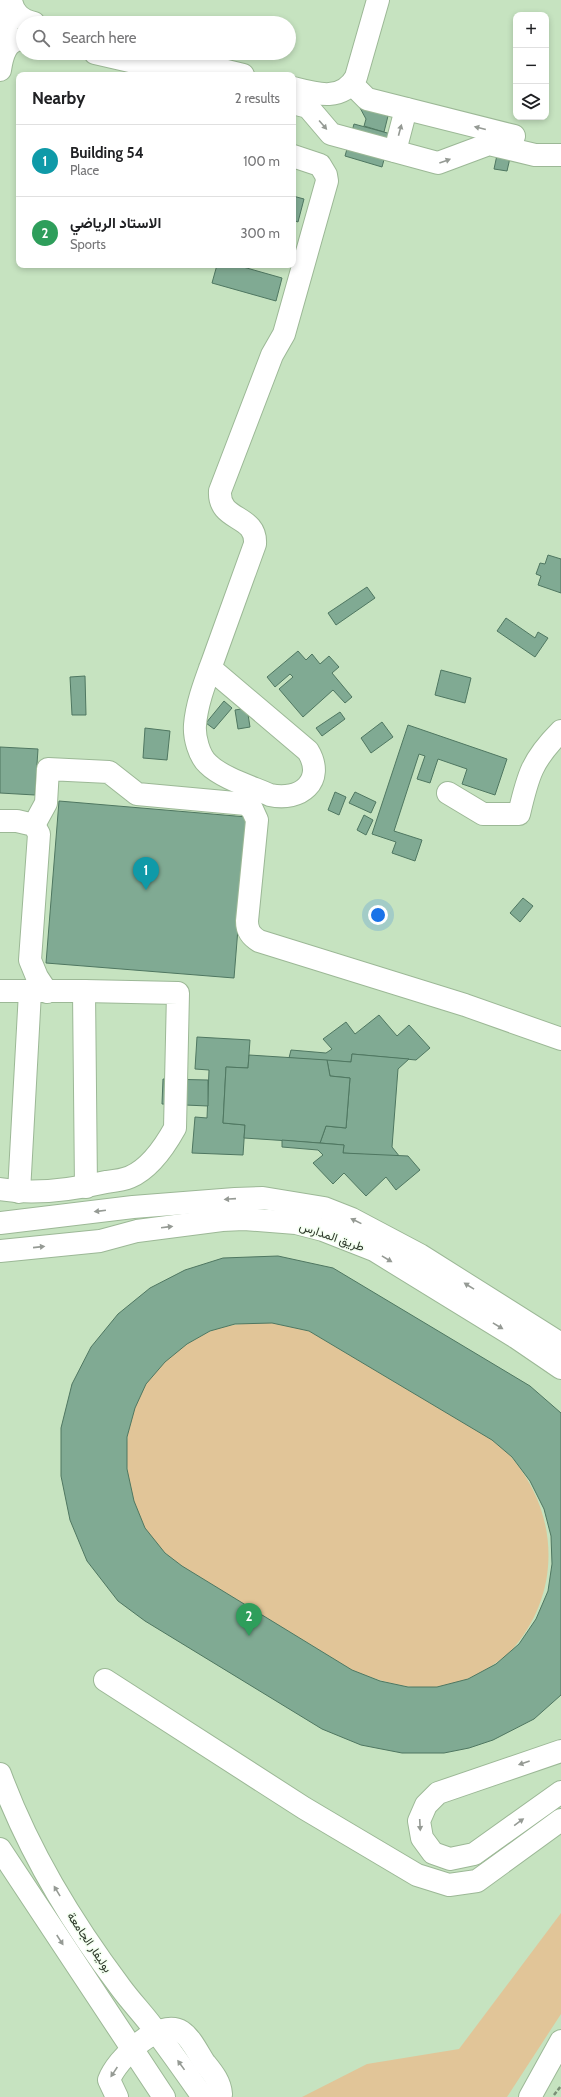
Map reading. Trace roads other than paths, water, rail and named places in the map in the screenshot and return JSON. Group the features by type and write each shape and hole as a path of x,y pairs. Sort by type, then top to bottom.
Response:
{"street":[{"path":"11,0 15,12 19,16"},
{"path":"2,61 11,0"},
{"path":"296,89 327,95 345,90 352,84 356,77 378,0"},
{"path":"2,61 8,45 16,42"},
{"path":"126,60 178,72"},
{"path":"179,60 221,72"},
{"path":"352,84 366,99 539,142 558,155"},
{"path":"296,104 308,107 331,134 438,163 489,144 535,155 558,155"},
{"path":"395,151 406,109"},
{"path":"210,668 308,751 314,761 315,770 310,783 303,790 287,797 270,795 218,772 202,757 197,743 195,726 197,708 210,668 255,544 255,538 250,526 225,510 220,498 220,491 272,355 284,334 327,181 326,175 320,165 296,157"},
{"path":"448,793 483,814 519,814 528,776 544,748 561,731"},
{"path":"34,825 46,803 48,769 109,772 138,794 246,804 252,809 257,820 247,921 247,928 254,938 259,941 465,1005 561,1039"},
{"path":"0,821 17,821 34,825 39,834 30,960 37,977 39,992 9,1190 86,1187 130,1177 144,1168 168,1141 175,1128 178,993 39,992 0,991"},
{"path":"84,992 86,1187"},
{"path":"130,1177 137,1231"},
{"path":"0,1223 133,1207 235,1199 263,1198 324,1208 352,1219 420,1255 561,1344"},
{"path":"0,1214 34,1219"},
{"name":"طريق المدارس","path":"0,1251 100,1241 137,1231 244,1219 296,1223 322,1230 374,1250 517,1338 561,1368"},
{"path":"105,1680 311,1812 417,1875 449,1885 477,1880 561,1820"},
{"path":"561,1751 438,1793 426,1805 419,1821 422,1838 433,1853 450,1859 474,1854 561,1792"},
{"name":"بوليفار الجامعة","path":"0,1774 7,1816 121,1988 204,2097"},
{"name":"بوليفار الجامعة","path":"0,1849 164,2097"},
{"path":"117,2097 109,2080 111,2074 131,2049 156,2032 168,2028 183,2033 218,2080 221,2094 218,2097"},
{"path":"530,2097 561,2041"},
{"path":"540,2097 561,2061"}],"place":[{"name":"Building 54","path":"146,890"},
{"name":"الاستاد الرياضي","path":"249,1636"}]}
